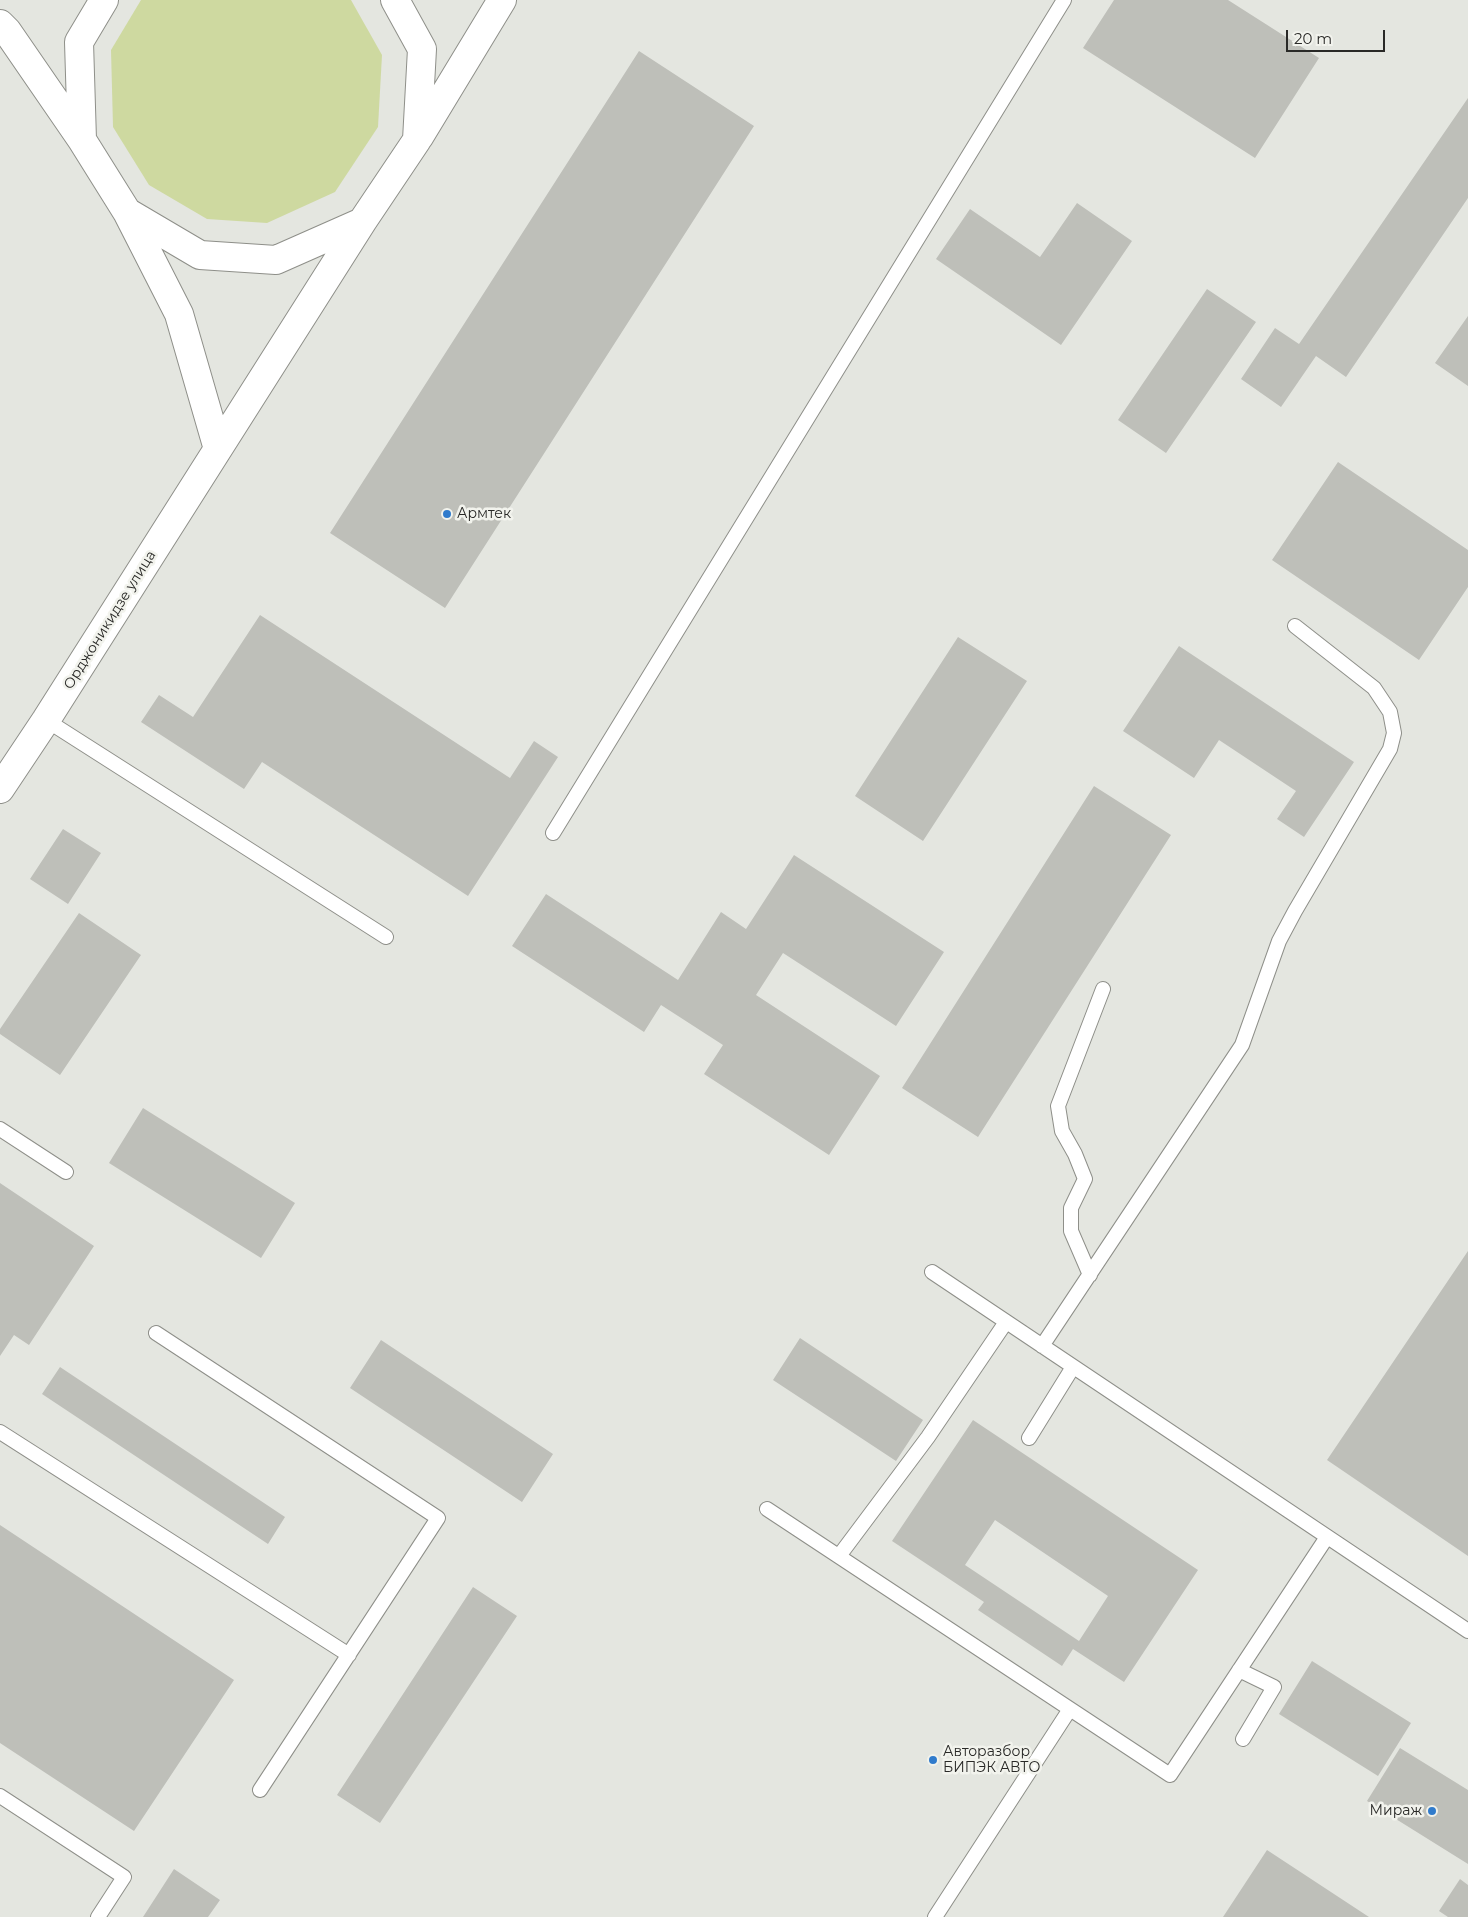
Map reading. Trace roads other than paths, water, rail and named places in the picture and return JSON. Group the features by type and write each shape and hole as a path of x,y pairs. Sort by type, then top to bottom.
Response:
{"main road":[{"path":"82,140 79,42 104,0"},
{"path":"395,0 422,49 417,140"},
{"name":"Орджоникидзе улица","path":"0,789 46,720 362,222 417,140 502,0"},
{"path":"0,24 7,31 82,140 127,212 179,314 218,449"},
{"path":"127,212 200,255 276,260 362,222"}],"lane":[{"path":"553,833 1064,0"},
{"path":"1042,1346 1242,1045 1279,941 1295,910 1390,749 1394,733 1390,712 1374,688 1295,626"},
{"path":"46,720 386,937"},
{"path":"1090,1275 1071,1232 1072,1208 1085,1179 1075,1154 1062,1131 1058,1106 1103,989"},
{"path":"0,1129 66,1172"},
{"path":"932,1272 1468,1632"},
{"path":"839,1556 928,1437 1006,1322"},
{"path":"156,1333 438,1518 260,1790"},
{"path":"1029,1438 1073,1367"},
{"path":"0,1432 349,1655"},
{"path":"766,1509 1170,1775 1327,1537"},
{"path":"1239,1670 1274,1686 1243,1739"},
{"path":"935,1917 1070,1709"},
{"path":"0,1796 124,1877 98,1917"}],"place":[{"name":"Армтек","path":"447,514"},
{"name":"Авторазбор БИПЭК АВТО","path":"933,1760"},
{"name":"Мираж","path":"1432,1811"}]}
